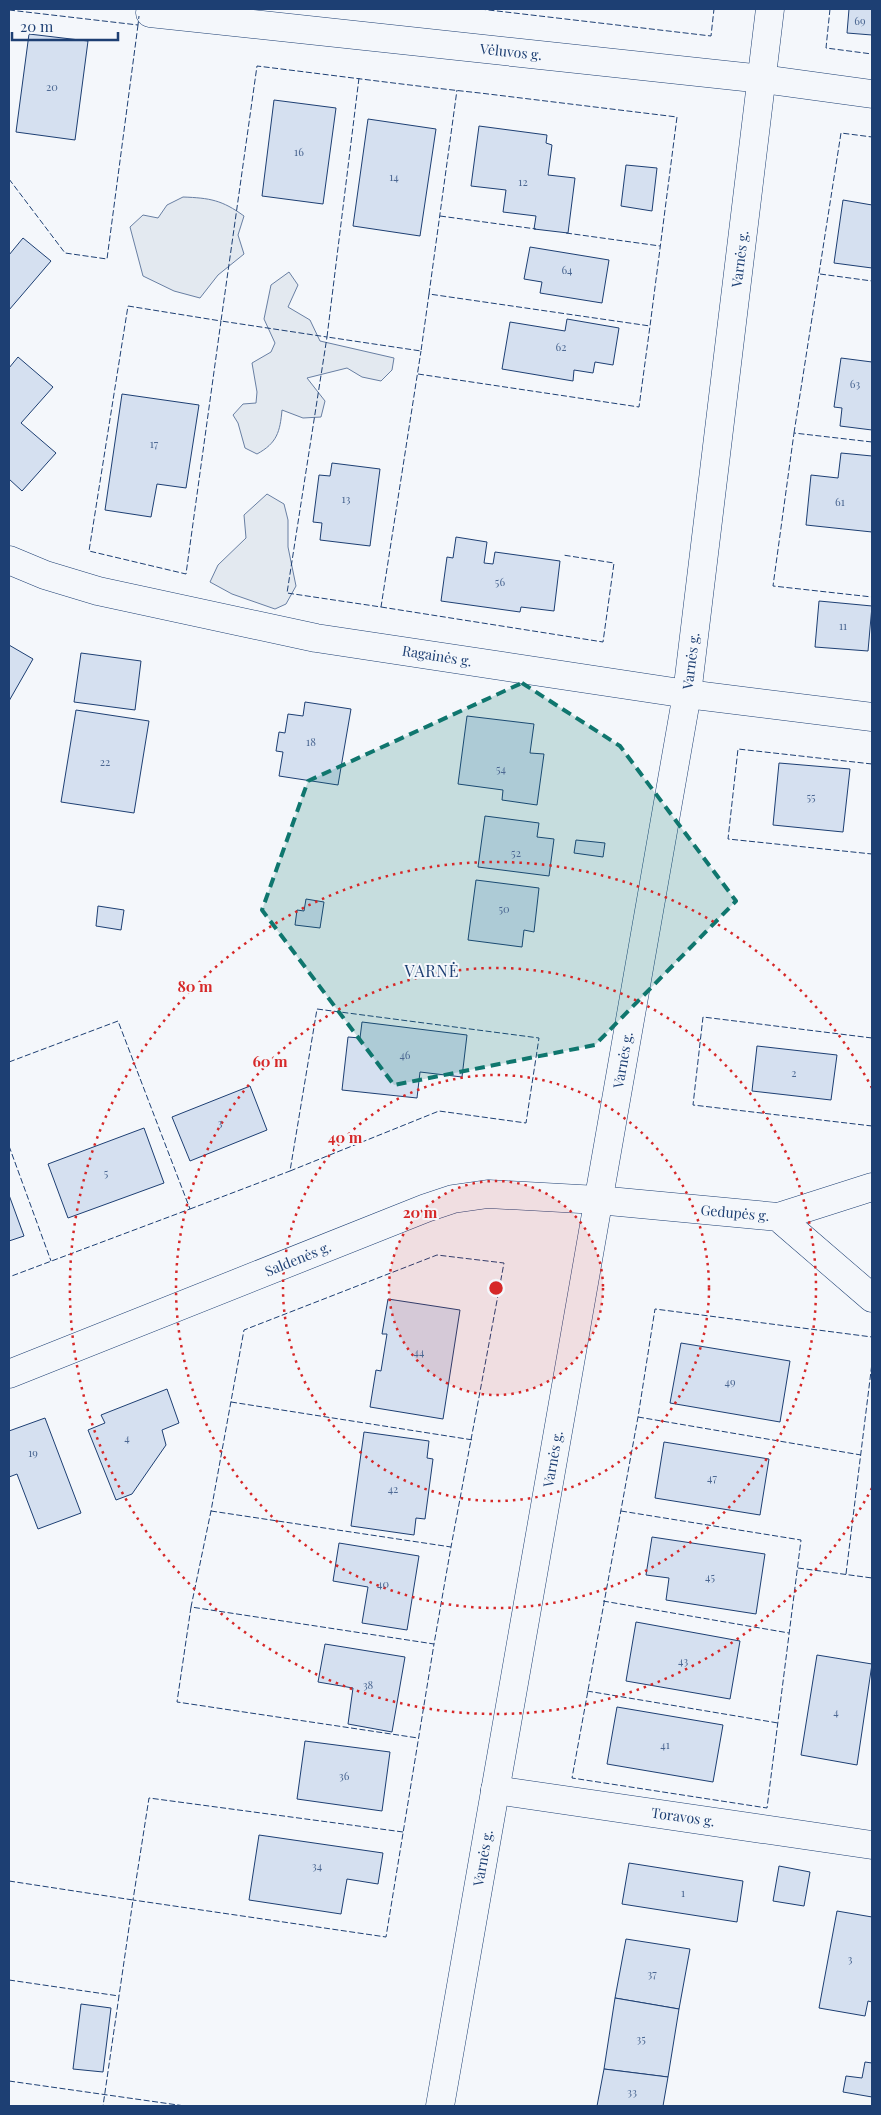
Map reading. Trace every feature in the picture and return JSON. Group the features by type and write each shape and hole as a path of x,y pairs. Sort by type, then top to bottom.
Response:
{"street":[{"name":"Varnės g.","path":"440,2106 687,694 770,9"},
{"name":"Vėluvos g.","path":"150,13 762,80 872,94"},
{"name":"Ragainės g.","path":"9,560 45,575 98,592 316,638 687,694 872,717"},
{"path":"778,1217 872,1187"},
{"name":"Saldenės g.","path":"9,1374 426,1208 453,1199 488,1194 598,1200"},
{"name":"Gedupės g.","path":"598,1200 778,1217 872,1298"},
{"name":"Toravos g.","path":"495,1790 872,1845"}],"highlighted area":[{"path":"522,683 620,746 736,901 595,1045 394,1085 262,910 308,781"}],"shaded area":[{"path":"183,197 201,198 222,203 244,216 238,235 244,254 218,275 200,298 174,291 143,276 130,227 143,215 158,218 167,205"},
{"path":"289,272 298,285 288,307 310,320 320,341 394,358 392,370 381,381 362,377 347,368 307,378 325,401 321,417 303,418 282,410 276,436 269,446 257,454 245,448 238,423 233,415 243,404 256,403 257,392 252,363 271,352 275,343 264,319 271,285"},
{"path":"267,494 284,504 288,520 288,547 296,586 286,604 275,609 232,594 210,582 218,565 246,538 244,515"}],"building":[{"path":"849,9 872,9 872,35 847,33"},
{"path":"29,34 88,41 75,140 16,132"},
{"path":"274,100 336,108 323,204 262,196"},
{"path":"368,119 436,129 420,236 353,226"},
{"path":"479,126 547,135 546,143 552,145 548,175 575,178 568,233 534,229 536,216 503,212 506,190 471,186"},
{"path":"626,165 657,168 652,211 621,206"},
{"path":"843,200 872,205 872,268 834,263"},
{"path":"23,238 51,261 9,310 9,255"},
{"path":"530,247 609,260 602,303 540,293 542,282 524,279"},
{"path":"567,319 619,328 613,365 595,362 593,373 574,370 573,381 502,369 510,322 565,331"},
{"path":"18,357 53,387 21,423 56,453 22,491 9,479 9,368"},
{"path":"841,358 872,362 872,430 840,426 842,408 834,407"},
{"path":"122,394 199,405 186,488 157,484 151,517 105,510"},
{"path":"841,453 872,456 872,532 806,525 811,475 838,478"},
{"path":"332,463 380,469 370,546 320,540 322,523 313,522 319,475 330,476"},
{"path":"456,537 487,542 484,563 493,564 495,552 560,561 554,611 521,607 520,612 441,601 447,557 453,558"},
{"path":"819,601 872,606 868,651 815,647"},
{"path":"9,645 33,659 9,701"},
{"path":"81,653 141,661 135,710 74,702"},
{"path":"305,702 351,709 338,785 279,776 283,752 276,751 279,732 285,733 288,714 303,716"},
{"path":"76,710 149,721 134,813 61,802"},
{"path":"467,716 534,724 530,753 544,754 537,805 502,800 503,790 458,784"},
{"path":"779,763 850,769 843,832 773,825"},
{"path":"485,816 539,823 537,837 554,839 549,876 478,867"},
{"path":"576,840 605,843 603,857 574,853"},
{"path":"476,880 539,888 534,932 524,930 522,947 468,940"},
{"path":"306,899 324,902 320,928 295,925 297,910 304,911"},
{"path":"98,906 124,910 121,930 96,926"},
{"path":"362,1022 467,1035 462,1077 420,1072 417,1098 342,1090 348,1037 360,1038"},
{"path":"757,1046 837,1055 831,1100 752,1091"},
{"path":"250,1086 267,1130 190,1161 172,1117"},
{"path":"144,1128 164,1183 68,1218 48,1164"},
{"path":"9,1195 24,1236 9,1241"},
{"path":"388,1299 460,1310 443,1419 370,1407 376,1370 381,1371 387,1334 382,1334"},
{"path":"681,1343 790,1361 780,1422 670,1403"},
{"path":"167,1389 179,1423 162,1430 166,1445 132,1494 116,1500 88,1430 105,1423 101,1415"},
{"path":"45,1418 81,1513 38,1529 17,1474 9,1477 9,1431"},
{"path":"364,1432 429,1441 427,1458 433,1459 425,1519 416,1518 414,1535 351,1526"},
{"path":"664,1442 769,1459 760,1515 655,1498"},
{"path":"652,1537 765,1554 756,1614 666,1600 669,1578 646,1575"},
{"path":"339,1543 419,1556 407,1630 362,1623 368,1587 333,1581"},
{"path":"636,1622 740,1641 730,1699 626,1681"},
{"path":"325,1644 405,1657 392,1732 348,1724 353,1688 318,1682"},
{"path":"817,1655 872,1664 857,1765 801,1755"},
{"path":"617,1707 723,1725 713,1782 607,1764"},
{"path":"305,1741 390,1752 382,1811 297,1799"},
{"path":"259,1835 383,1853 378,1884 347,1879 341,1914 249,1900"},
{"path":"629,1863 743,1881 737,1922 622,1904"},
{"path":"779,1866 810,1872 804,1906 773,1901"},
{"path":"837,1911 872,1917 872,2002 868,2001 865,2016 819,2008"},
{"path":"626,1939 690,1949 679,2009 615,1998"},
{"path":"615,1998 679,2009 668,2077 604,2069"},
{"path":"81,2004 111,2008 103,2072 73,2069"},
{"path":"865,2062 872,2063 872,2097 843,2092 846,2076 862,2078"},
{"path":"604,2069 668,2077 663,2106 597,2106"}],"fence":[{"path":"480,9 711,36 714,9"},
{"path":"830,9 826,48 872,54"},
{"path":"9,10 138,25 139,16"},
{"path":"9,179 65,253 107,259 138,25"},
{"path":"359,78 327,337 421,351 429,294 650,326 677,117 368,80 340,76 285,69 257,66 221,321 327,337 287,593 381,607 421,351"},
{"path":"429,294 457,90"},
{"path":"794,433 841,133 872,137"},
{"path":"440,216 536,229"},
{"path":"566,233 660,246"},
{"path":"820,274 872,281"},
{"path":"128,306 221,321 186,574 89,551 128,306"},
{"path":"418,374 639,407 650,326"},
{"path":"872,442 794,433 773,586 872,597"},
{"path":"381,607 603,642 614,563 563,555"},
{"path":"872,764 738,749 728,839 872,854"},
{"path":"317,1009 539,1038 526,1123 439,1111 290,1171 317,1009"},
{"path":"872,1038 703,1017 693,1105 872,1126"},
{"path":"9,1062 118,1021 190,1209 9,1277"},
{"path":"9,1146 51,1261"},
{"path":"190,1209 290,1171"},
{"path":"211,1511 451,1547 434,1644 191,1607 211,1511 244,1330 437,1255 504,1263 451,1547"},
{"path":"621,1511 801,1540 767,1808 572,1778 638,1417 655,1309 872,1337"},
{"path":"846,1574 872,1363"},
{"path":"231,1402 473,1440"},
{"path":"638,1417 861,1455"},
{"path":"798,1568 872,1578"},
{"path":"603,1601 789,1633"},
{"path":"191,1607 177,1702 418,1738"},
{"path":"403,1832 149,1798 133,1900 386,1937 434,1644"},
{"path":"587,1691 778,1723"},
{"path":"9,1881 133,1900 119,1996"},
{"path":"9,1980 119,1996 103,2106"},
{"path":"9,2081 185,2106"}],"district":[{"name":"VARNĖ","path":"432,971"}]}
